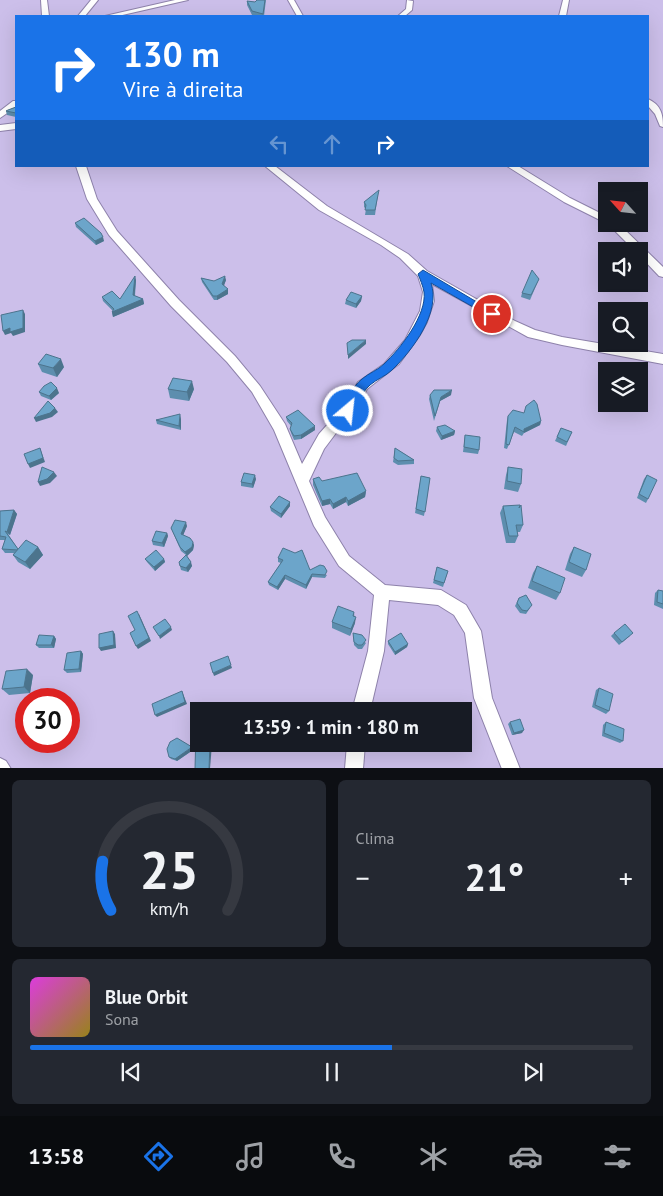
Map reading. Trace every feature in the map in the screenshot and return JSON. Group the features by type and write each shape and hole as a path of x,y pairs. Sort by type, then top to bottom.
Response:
{"street":[{"path":"44,0 46,15"},
{"path":"81,15 87,0"},
{"path":"82,15 95,0"},
{"path":"114,15 186,0"},
{"path":"291,0 299,15"},
{"path":"562,15 566,0"},
{"path":"403,15 409,10 410,1"},
{"path":"649,103 657,109 662,117 663,124"},
{"path":"0,115 15,104"},
{"path":"0,128 15,126"},
{"path":"81,167 92,199 113,233 175,303 231,359 256,389 280,428 318,521 344,561 382,592 441,598 460,610 473,631 483,698 511,768"},
{"path":"269,167 323,208 404,256 423,274 511,324 532,334 562,341 663,359"},
{"path":"513,167 566,200 598,216"},
{"path":"621,232 663,273"},
{"path":"302,481 322,442 334,425 348,411 358,391 366,382 388,368 421,323 428,308 429,292 423,274"},
{"path":"363,702 376,651 382,592"},
{"path":"354,768 355,752"}],"building":[{"path":"257,0 265,0 263,14 252,11 247,1 255,2"},
{"path":"15,107 15,113 6,111"},
{"path":"379,190 375,210 365,210 366,205 364,202"},
{"path":"84,218 103,237 95,241 75,223"},
{"path":"532,270 539,279 531,295 522,293"},
{"path":"135,276 133,295 143,299 112,312 114,309 102,297 112,291 120,299"},
{"path":"225,276 222,284 228,289 217,296 213,296 201,278 214,281"},
{"path":"351,292 362,296 356,304 346,300"},
{"path":"23,310 23,328 10,332 10,328 3,331 1,315"},
{"path":"352,340 366,340 348,355 347,343"},
{"path":"46,354 61,359 53,368 38,364"},
{"path":"173,378 192,381 187,392 168,389"},
{"path":"51,382 57,388 49,396 39,392 44,386"},
{"path":"434,390 452,390 441,397 435,416 430,395"},
{"path":"534,400 537,404 541,421 524,429 524,432 515,427 509,445 506,444 508,416 513,410 524,413 526,406"},
{"path":"48,401 55,408 50,413 34,418"},
{"path":"298,410 315,426 301,435 294,436 290,429 292,423 286,417"},
{"path":"180,414 179,426 156,420"},
{"path":"445,425 455,431 442,436 437,427"},
{"path":"561,428 572,432 567,442 557,437"},
{"path":"465,435 480,437 479,450 464,447"},
{"path":"40,448 43,458 28,464 24,454"},
{"path":"395,448 414,460 398,461 394,458"},
{"path":"42,467 54,472 47,479 38,482"},
{"path":"508,467 522,469 521,484 507,481"},
{"path":"244,473 255,475 252,484 241,482"},
{"path":"357,473 366,491 348,501 346,497 333,504 330,499 322,501 313,479 319,477 322,481"},
{"path":"647,475 657,480 648,499 639,494"},
{"path":"421,476 430,478 425,512 416,509"},
{"path":"279,496 290,502 281,514 270,507"},
{"path":"520,505 523,525 516,525 518,536 509,536 503,506"},
{"path":"14,510 7,532 5,531 18,550 2,549 6,537 0,536 0,511"},
{"path":"175,520 186,522 181,534 190,538 193,542 192,547 185,552 180,547 171,528"},
{"path":"156,531 167,533 162,543 152,541"},
{"path":"26,540 38,547 25,562 13,555"},
{"path":"574,547 591,554 586,570 569,562"},
{"path":"283,548 295,553 302,550 310,570 320,565 324,566 327,571 325,575 312,574 306,585 285,575 277,587 268,582 283,560 278,558"},
{"path":"156,550 164,559 154,567 145,559"},
{"path":"186,555 191,562 186,568 180,566 179,562"},
{"path":"537,566 565,578 560,593 532,581"},
{"path":"437,567 448,571 444,583 434,580"},
{"path":"658,590 663,591 663,604 657,602"},
{"path":"526,595 532,605 527,611 522,610 517,603 519,598"},
{"path":"338,606 354,612 353,616 356,617 351,629 332,622"},
{"path":"137,611 149,638 136,646 130,633 135,630 128,616"},
{"path":"165,619 171,627 159,636 153,627"},
{"path":"625,624 633,633 622,642 614,633"},
{"path":"113,631 114,645 99,648 99,634"},
{"path":"353,633 362,635 366,640 362,645 354,642"},
{"path":"401,633 408,644 395,652 388,641"},
{"path":"39,635 54,636 51,645 36,645"},
{"path":"81,651 79,669 64,670 67,653"},
{"path":"228,656 231,665 213,673 210,663"},
{"path":"27,669 24,687 2,689 6,671"},
{"path":"599,688 613,694 609,711 595,705"},
{"path":"182,691 185,702 155,715 152,704"},
{"path":"520,719 524,730 514,733 510,722"},
{"path":"606,722 624,729 623,741 604,733"},
{"path":"177,738 190,746 190,748 175,759 169,757 167,749 170,742"},
{"path":"195,752 210,752 209,768 195,768"}],"route":[{"path":"348,411 358,391 375,375 388,368 421,323 428,308 429,292 423,274 492,314"}]}
